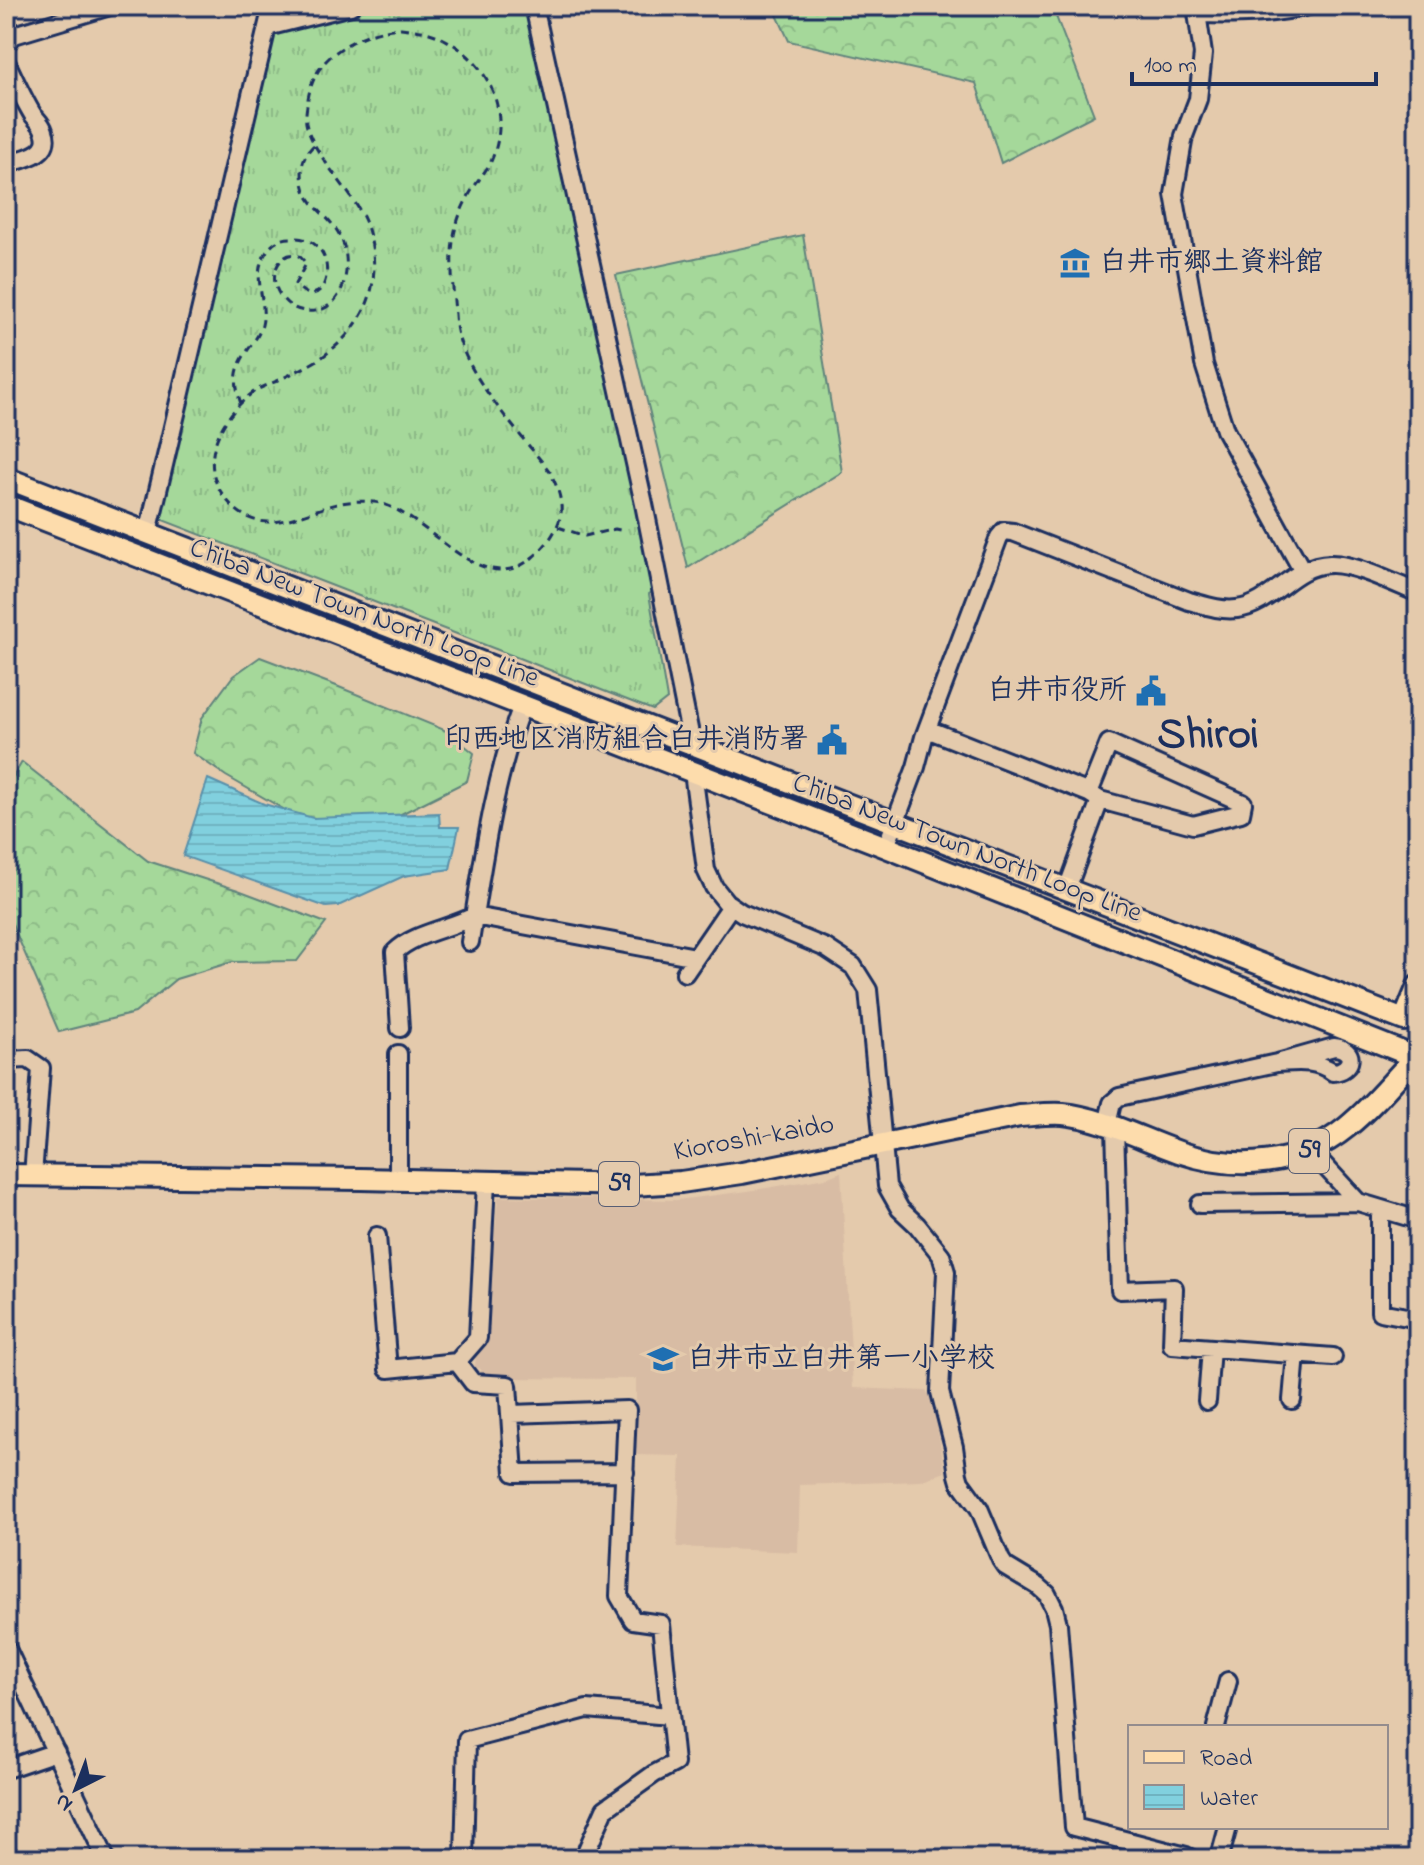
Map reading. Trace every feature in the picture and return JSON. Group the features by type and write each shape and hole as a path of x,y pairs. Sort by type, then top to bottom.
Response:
{"main road":[{"name":"Chiba New Town North Loop Line","path":"6,478 1411,1022"},
{"name":"Chiba New Town North Loop Line","path":"6,505 1417,1055"},
{"path":"1382,1093 1394,1047 1411,1022 1418,986"},
{"name":"Kioroshi-kaido","path":"6,1175 632,1185 742,1173 1020,1116 1061,1114 1092,1119 1182,1153 1217,1162 1242,1164 1287,1158 1311,1151 1330,1140 1349,1126 1417,1055"}],"street":[{"path":"6,44 14,35 110,6"},
{"path":"148,533 272,6"},
{"path":"267,27 351,6"},
{"path":"534,6 644,504 692,744"},
{"path":"1302,570 1225,430 1204,364 1174,194 1184,136 1198,99 1200,84 1203,54 1196,10 1242,15 1308,6"},
{"path":"6,62 33,115 43,127 46,139 32,157 6,164"},
{"path":"886,847 927,729 999,537 1004,531 1214,608 1250,606 1302,570 1331,564 1361,570 1418,593"},
{"path":"470,942 487,832 508,742 522,706"},
{"path":"927,729 1094,796 1193,825 1241,813 1243,803 1109,743 1094,796 1067,889"},
{"path":"693,772 706,870 726,902 742,913 826,948 853,966 868,990 887,1186 900,1209 941,1255 946,1272 940,1392 960,1482 979,1508 1005,1566 1047,1594 1058,1624 1074,1827 1192,1859"},
{"path":"685,973 731,906"},
{"path":"400,1028 395,952 403,944 474,916 696,957"},
{"path":"398,1054 398,1180"},
{"path":"6,1060 28,1059 41,1068 33,1176"},
{"path":"1277,1063 1119,1097 1112,1103 1120,1290 1174,1288 1172,1345 1333,1357"},
{"path":"1311,1151 1358,1202"},
{"path":"377,1236 388,1369 457,1362 478,1338 486,1182"},
{"path":"1200,1204 1358,1202 1418,1220"},
{"path":"1380,1209 1380,1312 1418,1319"},
{"path":"1207,1401 1211,1348"},
{"path":"1292,1400 1296,1354"},
{"path":"457,1362 473,1383 508,1385 514,1473 625,1472"},
{"path":"511,1414 627,1410 619,1596 633,1620 661,1624 675,1763 605,1809 583,1859"},
{"path":"6,1647 106,1859"},
{"path":"1217,1725 1228,1681"},
{"path":"464,1859 467,1740 587,1709 670,1716"},
{"path":"6,1769 56,1752"},
{"path":"1216,1859 1221,1853 1227,1829"}],"path":[{"path":"401,28 442,37 469,56 483,71 495,92 500,126 492,159 464,204 453,238 451,267 456,329 461,348 478,379 550,472 562,508 558,527 546,544 519,566 493,569 473,563 411,517 386,505 350,502 281,522 251,519 234,508 216,483 212,454 222,427 256,390 331,350 357,324 372,287 373,253 365,221 315,144 306,121 310,86 316,73 341,48 366,34 401,28"},
{"path":"241,404 235,387 236,376 241,360 261,326 263,308 258,273 268,250 277,242 293,238 310,242 323,255 327,280 316,293 303,292 295,284 306,264 302,257 287,256 277,265 274,276 277,290 295,309 313,311 325,308 338,296 345,280 346,257 340,236 307,196 302,183 303,159 315,144"},
{"path":"558,527 585,536 615,529 624,531"}],"shaded area":[{"name":"白井市立白井第一小学校","path":"841,1172 853,1388 926,1391 933,1399 945,1472 921,1481 800,1485 798,1552 677,1547 681,1456 636,1455 636,1379 482,1378 481,1369 475,1367 476,1351 485,1342 498,1197 677,1200 826,1178"}],"green space":[{"path":"378,6 527,6 654,591 649,594 667,699 653,710 160,519 273,31"},
{"path":"773,6 1052,6 1094,115 1001,163 976,83 789,41"},
{"path":"803,235 842,472 688,568 616,275"},
{"path":"260,657 447,731 474,753 467,781 399,815 325,833 226,776 193,753 202,718 233,676"},
{"path":"22,762 148,861 326,923 297,961 232,962 176,979 135,1013 59,1032 6,910 6,789"}],"water":[{"path":"208,779 264,804 313,818 439,813 440,827 459,827 450,869 404,876 338,906 326,907 183,856"}],"place":[{"name":"白井市郷土資料館","path":"1075,263"},
{"name":"白井市役所","path":"1151,691"},
{"name":"印西地区消防組合白井消防署","path":"832,740"},
{"name":"白井市立白井第一小学校","path":"663,1359"}],"district":[{"name":"Shiroi","path":"1208,736"}]}
